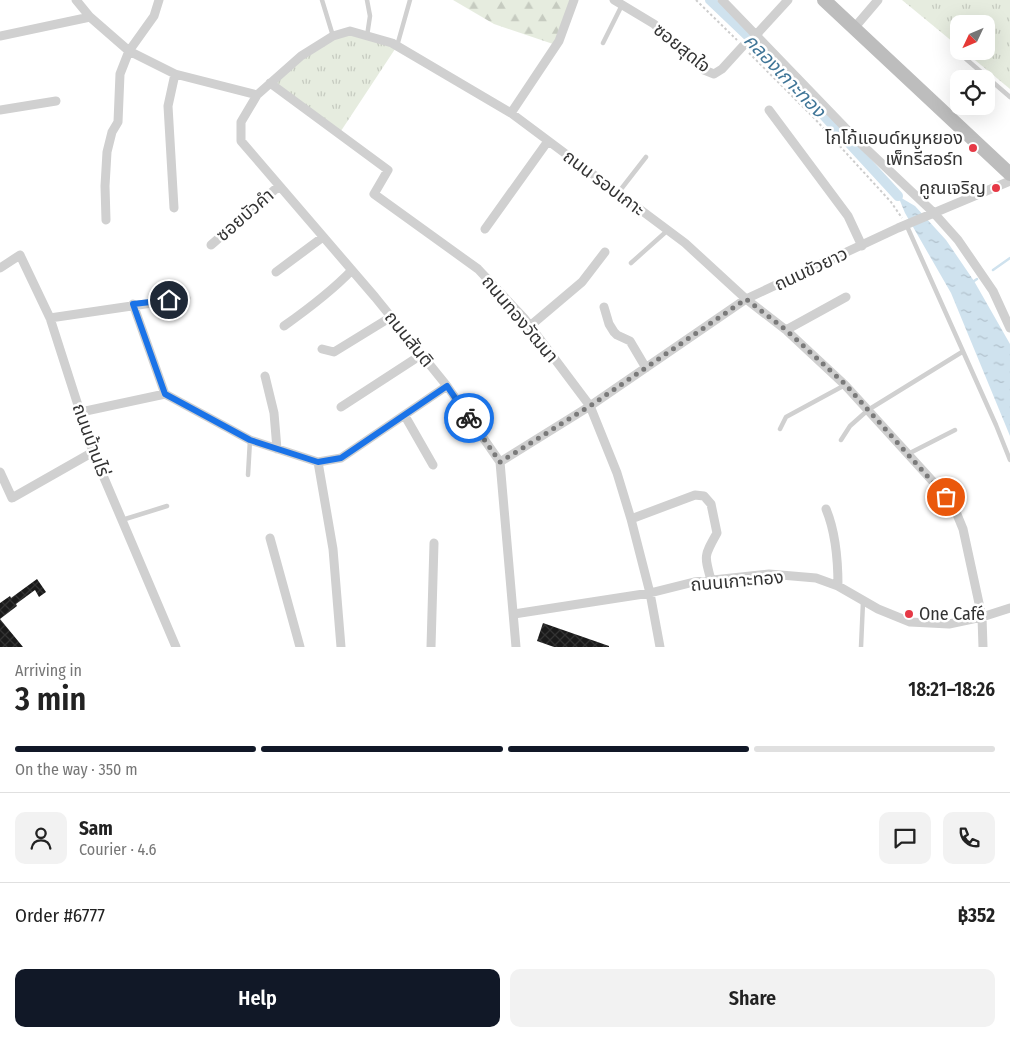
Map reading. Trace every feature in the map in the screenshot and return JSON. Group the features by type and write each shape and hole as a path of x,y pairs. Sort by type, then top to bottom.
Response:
{"main road":[{"path":"824,0 1010,174"}],"street":[{"path":"76,0 90,17 129,51 175,74 257,95"},
{"path":"106,220 107,152 112,132 118,122 120,74 129,51 154,16 159,0"},
{"path":"511,113 559,41 574,0"},
{"path":"722,0 858,141 933,212 958,240 993,291 1010,328"},
{"path":"756,35 788,0"},
{"path":"855,27 878,0"},
{"name":"ซอยสุดใจ","path":"618,2 654,24 704,70 714,74 722,69 743,46"},
{"path":"0,36 90,17"},
{"name":"ถนน รอบเกาะ","path":"257,95 301,56 333,36 350,31 367,36 397,46 511,113 668,230 685,243 746,299 786,330 845,384 954,508 964,529 982,617 983,647"},
{"path":"174,208 168,106 175,74"},
{"name":"ถนนทองวัฒนา","path":"270,83 388,170 374,194 478,269 530,326 590,406 617,473 631,519 650,593 660,647"},
{"name":"ถนนสันติ","path":"257,95 241,122 241,141 352,270 447,386 500,462 516,647"},
{"path":"0,110 56,101"},
{"path":"769,110 848,216 862,246"},
{"path":"485,229 548,141"},
{"name":"ถนนขัวยาว","path":"500,462 590,406 746,299 906,224 1010,181"},
{"name":"ซอยบัวคำ","path":"211,245 279,186"},
{"path":"276,272 323,237"},
{"path":"530,326 582,282 605,252"},
{"name":"ถนนบ้านไร่","path":"0,268 20,255 50,318 93,452 176,647"},
{"path":"284,326 318,301 352,270"},
{"path":"786,330 846,297"},
{"path":"50,318 133,304 186,298"},
{"path":"133,304 165,394"},
{"path":"604,306 609,324 614,332 617,336 630,341 646,368"},
{"path":"322,349 334,352 391,317"},
{"path":"341,407 422,356"},
{"path":"265,376 274,413 277,448"},
{"path":"81,412 165,394 250,440 318,462 341,458 447,386"},
{"path":"404,416 433,465"},
{"path":"0,472 12,498 93,452"},
{"path":"318,462 333,549 341,647"},
{"path":"631,519 695,496 704,496 711,504 717,533 706,549 705,558 711,580"},
{"path":"826,510 834,537 838,586"},
{"path":"270,538 300,647"},
{"path":"431,647 434,543"},
{"name":"ถนนเกาะทอง","path":"514,614 650,593 694,582 769,574 816,578 838,586 878,609 910,622 949,624 982,617 1010,608"}],"lane":[{"path":"322,0 333,36"},
{"path":"367,0 370,16 367,36"},
{"path":"397,46 410,0"},
{"path":"602,42 618,2"},
{"path":"968,60 1010,97"},
{"path":"618,193 646,157"},
{"path":"906,224 1010,460"},
{"path":"631,263 668,230"},
{"path":"841,440 850,426 868,410 962,352"},
{"path":"780,429 786,417 845,384"},
{"path":"908,454 956,430"},
{"path":"248,475 250,440"},
{"path":"122,520 167,506"},
{"path":"861,647 863,600"}],"path":[{"path":"696,0 815,119 885,195 906,224"}],"green space":[{"path":"453,0 572,0 556,45 494,24"},
{"path":"902,0 1010,0 1010,89 995,77 995,70 987,70 975,60 995,60 995,15 950,15 950,40"},
{"path":"350,31 397,46 339,134 270,83 301,56"}],"water":[{"path":"898,196 915,206 946,240 974,281 1010,344 1010,436 951,293 905,213"}],"building":[{"path":"37,579 46,592 39,597 35,590 0,619 0,603 10,596 11,598"},
{"path":"0,619 23,647 0,647"},
{"path":"543,623 609,647 554,647 537,641"}],"waterway":[{"name":"คลองเกาะทอง","path":"710,0 771,58 898,196"},
{"path":"993,270 1010,258"}],"way so far":[{"path":"469,418 500,462 590,406 746,299 786,330 845,384 946,497"}],"place":[{"name":"โกโก้แอนด์หมูหยอง เพ็ทรีสอร์ท","path":"973,148"},
{"name":"คูณเจริญ","path":"996,188"},
{"name":"One Café","path":"909,614"}],"route":[{"path":"169,300 133,304 165,394 250,440 318,462 341,458 447,386 469,418"}]}
